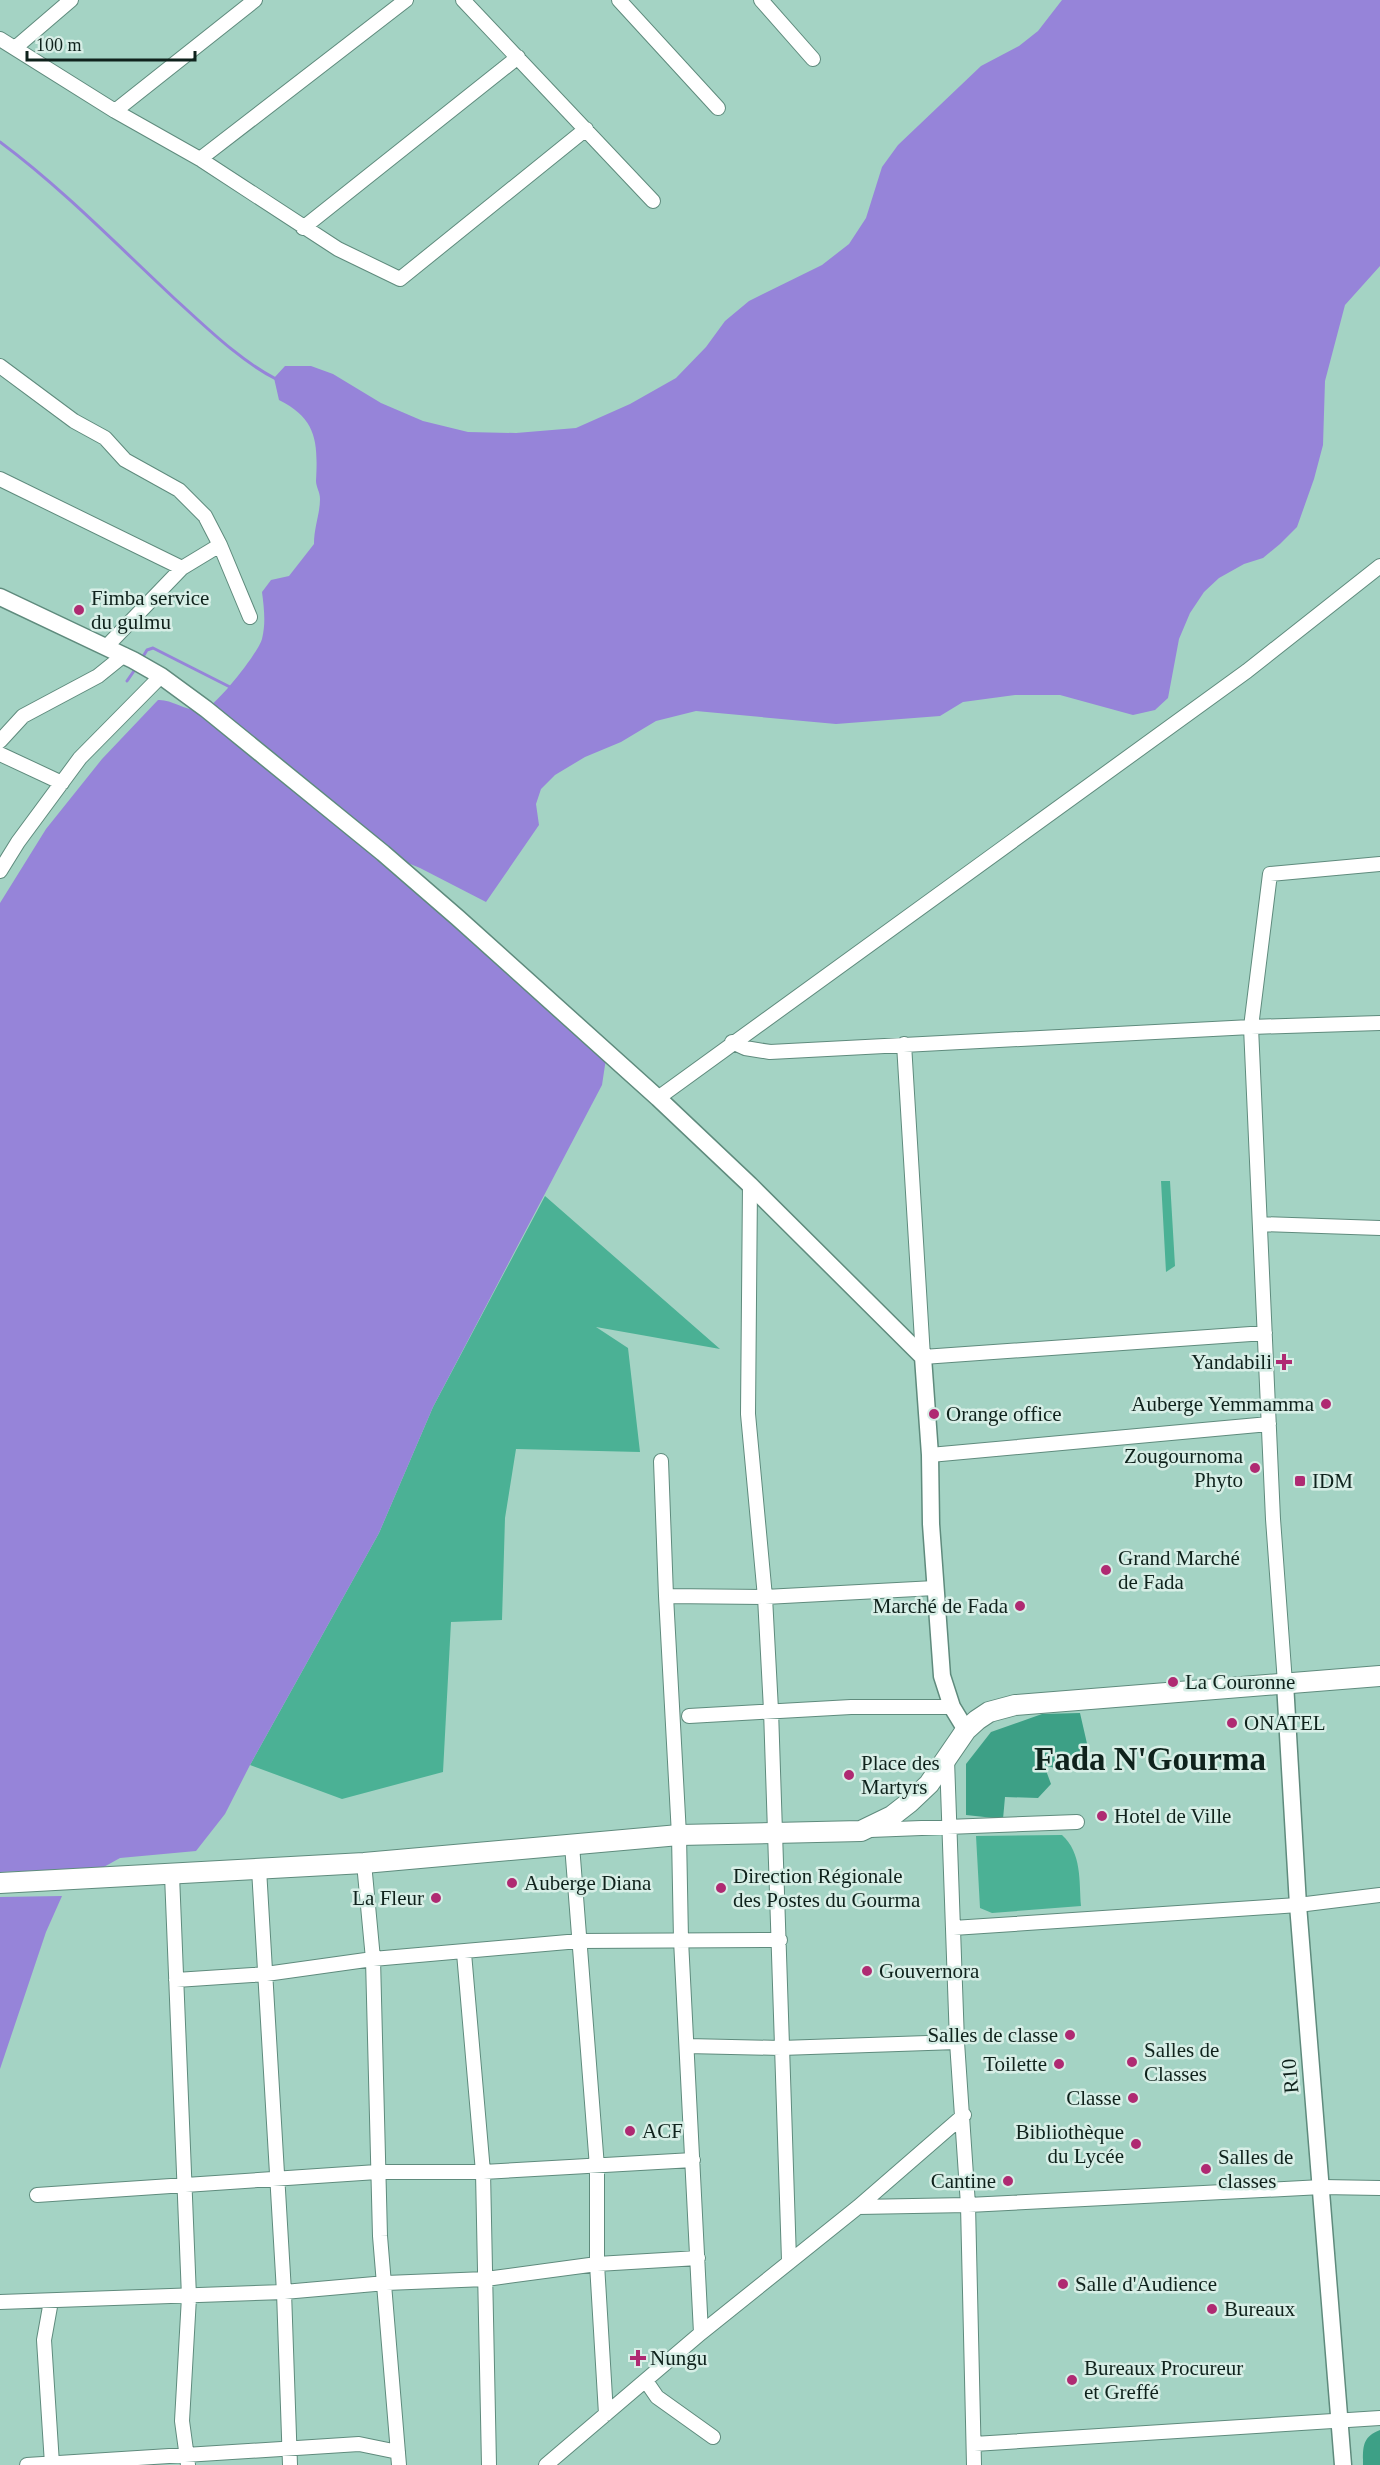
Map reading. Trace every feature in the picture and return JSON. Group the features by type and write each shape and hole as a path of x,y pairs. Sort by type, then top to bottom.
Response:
{"highway":[{"path":"0,1883 364,1863 679,1835 861,1831 892,1816 910,1802 929,1784 966,1730 989,1712 1015,1705 1380,1676"}],"main road":[{"path":"0,597 134,660 161,676 206,709 383,853 658,1098 750,1185 923,1356 930,1455 930,1524 942,1676 952,1707 966,1730"},
{"name":"R10","path":"1284,1683 1298,1905 1343,2465"}],"street":[{"path":"15,48 71,0"},
{"path":"115,111 255,0"},
{"path":"200,159 406,0"},
{"path":"463,0 653,201"},
{"path":"619,0 718,108"},
{"path":"761,0 813,59"},
{"path":"0,39 115,111 200,159 303,228 338,249 400,279 586,129"},
{"path":"303,228 518,57"},
{"path":"0,366 74,421 105,438 125,460 179,490 204,516 220,545 250,617"},
{"path":"0,479 182,568"},
{"path":"106,647 182,568 220,545"},
{"path":"658,1098 732,1042 1247,671 1380,566"},
{"path":"0,741 23,716 98,676 134,660"},
{"path":"0,871 18,842 80,758 161,676"},
{"path":"0,754 62,783"},
{"path":"1284,1683 1269,1424 1251,1027 1270,874 1380,864"},
{"path":"732,1042 745,1048 770,1052 1251,1027 1380,1023"},
{"path":"904,1044 923,1356 1265,1334"},
{"path":"750,1185 748,1414 765,1597 771,1710 789,2260"},
{"path":"1260,1224 1380,1228"},
{"path":"930,1455 1269,1424"},
{"path":"661,1461 679,1835 681,1940 701,2333"},
{"path":"666,1596 765,1597 935,1588"},
{"path":"689,1716 851,1707 952,1707"},
{"path":"947,1760 957,2042 964,2115 968,2205 974,2465"},
{"path":"861,1831 1077,1822"},
{"path":"572,1845 597,2167 597,2264 606,2414"},
{"path":"27,2465 188,2461 289,2449 359,2444 399,2459 386,2283 380,2236 373,1959 364,1863"},
{"path":"259,1869 284,2292 290,2465"},
{"path":"172,1875 189,2297 182,2421 188,2461"},
{"path":"954,1928 1298,1905 1380,1895"},
{"path":"176,1980 266,1974 373,1959 464,1953 579,1941 780,1940"},
{"path":"464,1953 483,2172 489,2465"},
{"path":"687,2046 781,2048 957,2042"},
{"path":"546,2465 789,2260 858,2207 964,2115"},
{"path":"37,2195 377,2172 483,2172 693,2160"},
{"path":"858,2207 968,2205 1322,2187 1380,2188"},
{"path":"0,2302 284,2292 386,2283 486,2279 597,2264 698,2258"},
{"path":"51,2301 44,2340 52,2464"},
{"path":"646,2380 657,2397 713,2437"},
{"path":"974,2444 1380,2418"}],"green space":[{"path":"1161,1181 1170,1181 1175,1266 1166,1272"},
{"path":"545,1196 720,1349 596,1327 628,1348 640,1452 516,1449 505,1518 502,1620 451,1622 443,1772 342,1799 250,1765 379,1533 433,1407"},
{"path":"1080,1713 1091,1761 1069,1772 1044,1765 1051,1784 1038,1798 1005,1797 1003,1819 966,1815 966,1764 991,1732 1042,1714"},
{"path":"1062,1835 1073,1850 1076,1859 1081,1906 992,1913 980,1908 976,1836"},
{"path":"1380,2430 1380,2465 1363,2465 1365,2443 1370,2436"}],"shaded area":[{"path":"1062,0 1380,0 1380,266 1345,305 1325,381 1323,445 1297,527 1263,558 1244,564 1219,578 1204,592 1190,613 1179,639 1168,698 1155,710 1133,715 1060,695 1015,695 963,702 940,716 836,724 696,711 656,721 621,742 585,757 555,775 541,789 536,804 539,825 486,902 420,868 386,854 607,1052 602,1085 433,1407 379,1533 225,1814 196,1851 120,1858 102,1868 0,1872 0,903 46,829 102,759 158,700 201,710 213,704 229,687 254,655 262,639 264,610 262,592 271,580 289,576 314,544 320,499 316,483 315,443 308,424 301,415 279,400 274,378 285,366 311,366 333,374 381,403 423,421 468,432 516,433 576,428 630,404 676,378 706,347 725,321 749,301 822,265 849,244 866,218 882,167 898,145 981,66 1019,46 1038,31"},
{"path":"62,1896 46,1932 0,2069 0,1897"}],"waterway":[{"path":"0,142 68,198 223,342 276,379"},
{"path":"141,660 147,650 153,648 230,687"},
{"path":"127,681 136,668"}],"place":[{"name":"Fimba service du gulmu","path":"79,610"},
{"name":"Yandabili","path":"1284,1362"},
{"name":"Auberge Yemmamma","path":"1326,1404"},
{"name":"Orange office","path":"934,1414"},
{"name":"Zougournoma Phyto","path":"1255,1468"},
{"name":"IDM","path":"1300,1481"},
{"name":"Grand Marché de Fada","path":"1106,1570"},
{"name":"Marché de Fada","path":"1020,1606"},
{"name":"La Couronne","path":"1173,1682"},
{"name":"ONATEL","path":"1232,1723"},
{"name":"Place des Martyrs","path":"849,1775"},
{"name":"Hotel de Ville","path":"1102,1816"},
{"name":"Auberge Diana","path":"512,1883"},
{"name":"Direction Régionale des Postes du Gourma","path":"721,1888"},
{"name":"La Fleur","path":"436,1898"},
{"name":"Gouvernora","path":"867,1971"},
{"name":"Salles de classe","path":"1070,2035"},
{"name":"Salles de Classes","path":"1132,2062"},
{"name":"Toilette","path":"1059,2064"},
{"name":"Classe","path":"1133,2098"},
{"name":"ACF","path":"630,2131"},
{"name":"Bibliothèque du Lycée","path":"1136,2144"},
{"name":"Salles de classes","path":"1206,2169"},
{"name":"Cantine","path":"1008,2181"},
{"name":"Salle d'Audience","path":"1063,2284"},
{"name":"Bureaux","path":"1212,2309"},
{"name":"Nungu","path":"638,2358"},
{"name":"Bureaux Procureur et Greffé","path":"1072,2380"}],"district":[{"name":"Fada N'Gourma","path":"1150,1758"}]}
